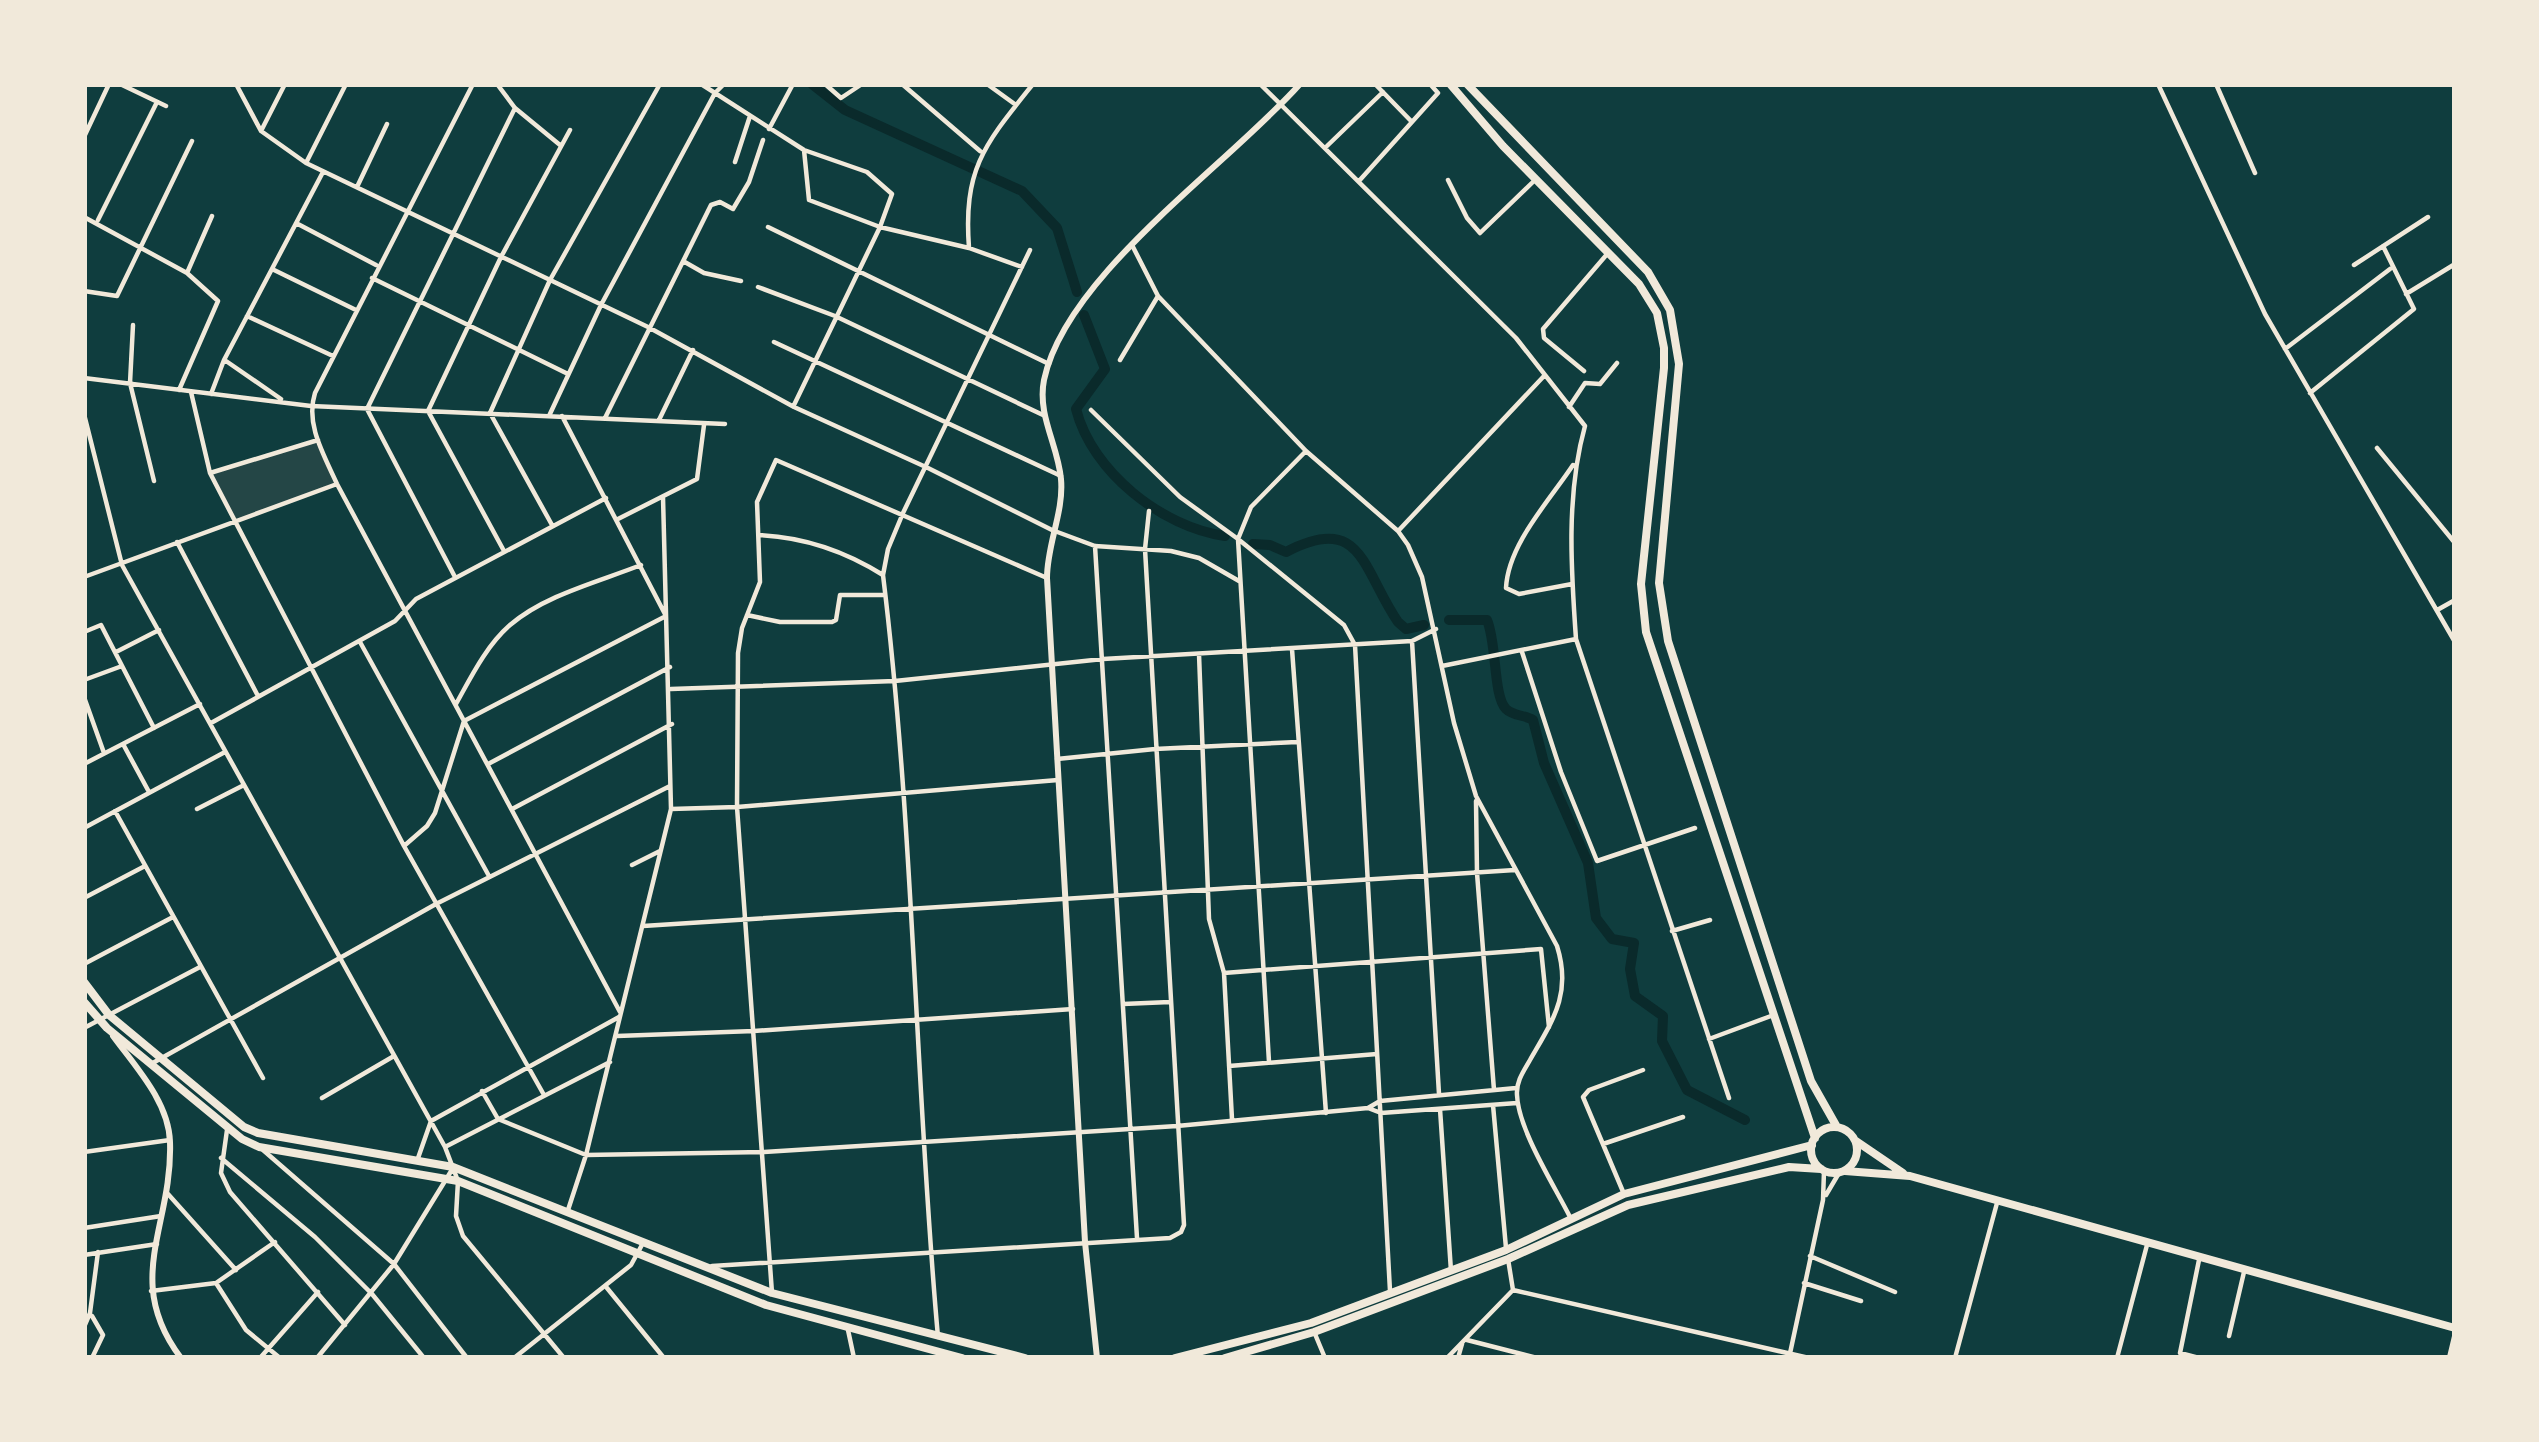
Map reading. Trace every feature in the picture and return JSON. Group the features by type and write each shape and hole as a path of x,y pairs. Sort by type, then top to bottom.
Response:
{"main road":[{"path":"1450,84 1649,298 1664,348 1642,570 1646,632 1813,1142 1813,1159 1822,1170"},
{"path":"1467,84 1648,272 1670,310 1679,364 1659,583 1668,641 1811,1081 1837,1127 1882,1162 1910,1176 2455,1330"},
{"path":"84,982 109,1015 258,1133 453,1167 772,1293 1025,1358"},
{"path":"84,1002 107,1028 259,1147 458,1181 766,1305 962,1358"},
{"path":"1226,1358 1507,1254 1624,1194 1813,1142 1824,1130 1837,1127"},
{"path":"1842,1172 1856,1157 1855,1139"},
{"path":"1573,1223 1671,1193 1789,1167 1910,1176"},
{"path":"1390,1298 1450,1270 1507,1254"},
{"path":"1175,1358 1312,1327"}],"street":[{"path":"84,137 109,84"},
{"path":"121,84 166,106"},
{"path":"236,84 262,131 306,163 693,350 794,407 1052,530 1095,546 1198,558 1239,581"},
{"path":"262,131 285,84"},
{"path":"306,163 346,84"},
{"path":"472,84 310,406 337,484 620,1014"},
{"path":"497,84 515,108 560,145"},
{"path":"490,413 550,280 660,84"},
{"path":"701,84 804,150 867,172 892,194 794,407"},
{"path":"549,416 601,305 724,84"},
{"path":"770,129 793,84"},
{"path":"825,84 841,98 862,84"},
{"path":"902,84 982,152"},
{"path":"987,84 1016,105"},
{"path":"969,248 968,189 982,152 1033,84"},
{"path":"1260,84 1516,338 1585,426 1575,461 1572,584 1576,639 1729,1098"},
{"path":"1096,1358 1085,1242 1047,578 1061,476 1044,415 1044,381 1082,301 1132,244 1300,84"},
{"path":"1375,84 1412,122"},
{"path":"1359,181 1438,93 1430,84"},
{"path":"2158,84 2232,247 2285,349 2455,642"},
{"path":"2216,84 2254,173"},
{"path":"1325,148 1383,92"},
{"path":"98,222 157,102"},
{"path":"367,409 515,108"},
{"path":"735,162 750,116"},
{"path":"357,187 387,124"},
{"path":"428,411 501,257 570,130"},
{"path":"605,418 711,205 720,202 733,208 749,182 763,140"},
{"path":"84,290 117,296 192,141"},
{"path":"804,150 809,200 880,227 969,248 1022,267"},
{"path":"211,394 224,360 323,172"},
{"path":"1448,180 1467,218 1478,232 1485,232 1536,179"},
{"path":"187,273 212,216"},
{"path":"84,217 187,273 218,301 179,390"},
{"path":"2354,265 2428,218"},
{"path":"296,223 378,266"},
{"path":"767,226 1049,364"},
{"path":"1132,244 1158,296 1306,452 1398,531 1422,578 1459,743 1476,796 1557,946 1564,968 1564,989 1550,1030 1516,1088 1517,1102 1573,1223"},
{"path":"2310,393 2414,309 2383,246"},
{"path":"938,1337 920,1141 904,791 883,575 903,513 1030,250"},
{"path":"1584,371 1544,338 1543,329 1608,253"},
{"path":"683,261 704,273 741,281"},
{"path":"2406,294 2455,264"},
{"path":"2285,349 2392,267"},
{"path":"272,269 356,310"},
{"path":"372,278 566,373"},
{"path":"758,287 835,316 1044,415"},
{"path":"1120,360 1158,296"},
{"path":"247,316 333,356"},
{"path":"134,325 130,383 154,482"},
{"path":"774,342 1061,476"},
{"path":"659,420 693,350"},
{"path":"224,360 285,403"},
{"path":"1569,406 1585,383 1600,384 1617,364"},
{"path":"1398,531 1544,376"},
{"path":"84,379 310,406 725,424"},
{"path":"191,392 209,473 404,846 544,1095"},
{"path":"367,409 455,577"},
{"path":"1091,410 1180,497 1344,626 1355,645 1390,1298"},
{"path":"428,411 504,550"},
{"path":"490,413 552,525"},
{"path":"84,414 122,565 445,1147 458,1181 455,1216 463,1236 564,1358"},
{"path":"562,416 666,616"},
{"path":"618,520 697,479 704,424"},
{"path":"209,473 318,440"},
{"path":"2377,448 2455,543"},
{"path":"1269,1063 1238,539 1251,507 1306,452"},
{"path":"772,1293 737,807 738,653 760,582 757,502 776,460 1047,578"},
{"path":"1572,584 1519,594 1506,587 1506,580 1515,553 1575,461"},
{"path":"84,577 337,484"},
{"path":"563,1222 586,1155 671,809 663,497"},
{"path":"211,724 360,642 416,599 606,498"},
{"path":"707,1266 1170,1238 1181,1232 1145,549 1149,511"},
{"path":"2446,530 2455,522"},
{"path":"758,535 782,536 839,552 883,575"},
{"path":"177,542 259,697"},
{"path":"1095,546 1138,1238"},
{"path":"455,705 479,664 512,624 559,598 640,565"},
{"path":"747,615 780,622 832,622 840,596 885,595"},
{"path":"2438,610 2455,600"},
{"path":"404,846 428,826 464,721 666,616"},
{"path":"84,632 101,626 154,728"},
{"path":"671,689 896,681 1103,659 1412,641 1436,629"},
{"path":"115,652 159,630"},
{"path":"1442,666 1576,639"},
{"path":"1412,641 1439,1094"},
{"path":"360,642 490,876"},
{"path":"1292,649 1326,1112"},
{"path":"1522,652 1553,752 1597,861 1696,828"},
{"path":"1198,654 1211,938 1224,973 1232,1121"},
{"path":"84,680 122,666"},
{"path":"488,764 670,667"},
{"path":"84,697 104,754"},
{"path":"84,764 200,704"},
{"path":"514,808 672,724"},
{"path":"1057,759 1298,742"},
{"path":"123,744 149,793"},
{"path":"84,828 225,752"},
{"path":"671,809 1058,780"},
{"path":"197,809 244,785"},
{"path":"151,1064 436,904 672,785"},
{"path":"1476,796 1477,873 1494,1090"},
{"path":"115,812 263,1078"},
{"path":"632,865 660,851"},
{"path":"84,898 145,866"},
{"path":"643,926 1515,870"},
{"path":"84,964 173,917"},
{"path":"1672,931 1710,920"},
{"path":"1224,973 1541,949 1550,1030"},
{"path":"84,1028 200,967"},
{"path":"1123,1004 1169,1001"},
{"path":"615,1036 1072,1010"},
{"path":"417,1161 431,1120 620,1014"},
{"path":"1709,1039 1772,1016"},
{"path":"107,1028 161,1108 170,1140 151,1292 157,1320 181,1358"},
{"path":"1229,1066 1377,1054"},
{"path":"322,1099 395,1056"},
{"path":"445,1147 610,1062"},
{"path":"1624,1194 1583,1101 1586,1093 1643,1070"},
{"path":"482,1090 498,1119 586,1155 764,1152 1130,1130 1368,1108 1380,1101 1516,1088"},
{"path":"1368,1108 1381,1113 1517,1102"},
{"path":"1493,1105 1513,1290"},
{"path":"1440,1109 1450,1270"},
{"path":"1602,1144 1683,1117"},
{"path":"228,1127 221,1173 230,1192 345,1324"},
{"path":"84,1152 170,1140"},
{"path":"259,1147 394,1264 467,1358"},
{"path":"221,1158 373,1294 424,1358"},
{"path":"320,1357 394,1264 453,1167"},
{"path":"1789,1356 1823,1200 1822,1170"},
{"path":"1823,1200 1842,1172"},
{"path":"164,1190 236,1270"},
{"path":"1955,1358 1997,1203"},
{"path":"84,1228 161,1216"},
{"path":"151,1292 216,1283 275,1241"},
{"path":"514,1358 631,1265 644,1241"},
{"path":"84,1255 157,1244"},
{"path":"2117,1358 2147,1245"},
{"path":"84,1327 98,1252"},
{"path":"1810,1256 1895,1292"},
{"path":"2199,1358 2180,1353 2200,1259"},
{"path":"2229,1336 2245,1272"},
{"path":"216,1283 234,1314 280,1358"},
{"path":"1804,1283 1861,1301"},
{"path":"606,1286 664,1358"},
{"path":"1447,1358 1513,1290"},
{"path":"1513,1290 1809,1358"},
{"path":"260,1358 318,1292"},
{"path":"90,1313 103,1339 92,1358"},
{"path":"1312,1327 1325,1358"},
{"path":"848,1330 854,1358"},
{"path":"2449,1358 2455,1330"},
{"path":"1458,1358 1464,1342"},
{"path":"1464,1342 1538,1358"}],"shaded area":[{"path":"318,440 336,484 235,523 210,473"}],"waterway":[{"path":"812,84 845,110 1022,191 1057,228 1077,292"},
{"path":"1084,315 1105,369 1076,409 1097,454 1154,508 1201,531 1225,536"},
{"path":"1253,544 1286,552 1311,541 1345,543 1367,566 1398,622 1406,629 1424,625"},
{"path":"1449,620 1487,620 1502,702 1509,711 1533,720 1544,763 1588,863 1596,918 1612,939 1634,943 1630,969 1635,996 1663,1016 1662,1041 1687,1090 1745,1120"}]}
